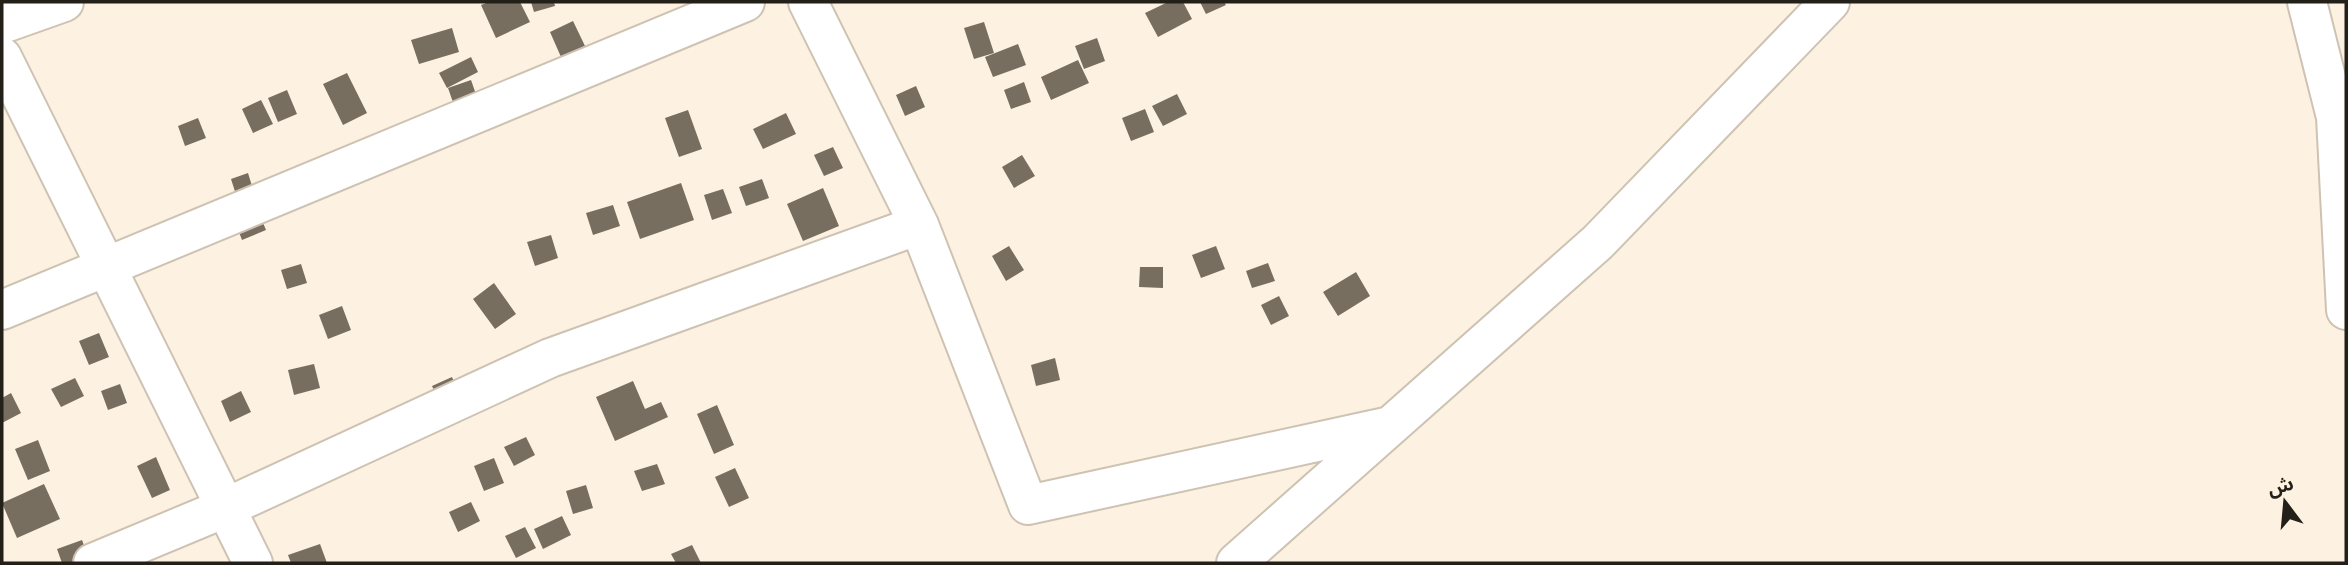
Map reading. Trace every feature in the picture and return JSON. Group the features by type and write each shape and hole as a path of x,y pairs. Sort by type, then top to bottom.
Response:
{"street":[{"path":"2,24 64,2"},
{"path":"2,310 745,2"},
{"path":"808,2 919,225 1028,505 1390,426"},
{"path":"1236,563 1598,242 1830,2"},
{"path":"2307,2 2336,117 2346,310"},
{"path":"2,57 253,563"},
{"path":"93,563 225,508 550,358 919,225"}],"building":[{"path":"489,2 520,2 530,22 496,38 481,5"},
{"path":"531,2 554,2 555,6 534,12"},
{"path":"1168,2 1183,2 1192,19 1158,37 1145,13"},
{"path":"1200,2 1224,2 1226,5 1206,14"},
{"path":"573,21 585,46 561,57 550,32"},
{"path":"984,22 994,53 974,59 964,28"},
{"path":"452,28 459,52 419,64 411,40"},
{"path":"1097,38 1105,61 1084,69 1075,46"},
{"path":"1018,44 1026,65 993,77 985,57"},
{"path":"471,57 478,72 447,88 439,73"},
{"path":"1078,60 1089,83 1051,100 1041,77"},
{"path":"347,73 367,113 343,125 323,84"},
{"path":"471,80 485,120 462,128 448,88"},
{"path":"1024,82 1031,102 1011,109 1004,90"},
{"path":"916,86 925,107 905,116 896,95"},
{"path":"287,90 297,114 278,122 268,98"},
{"path":"1177,94 1187,114 1163,126 1152,106"},
{"path":"261,100 273,124 253,133 242,109"},
{"path":"1145,109 1154,132 1131,141 1122,118"},
{"path":"688,110 702,149 679,157 665,118"},
{"path":"786,113 796,134 763,149 753,129"},
{"path":"198,118 206,138 185,146 178,126"},
{"path":"833,147 843,168 824,176 814,155"},
{"path":"1022,155 1035,176 1014,188 1002,167"},
{"path":"248,173 256,199 239,204 231,179"},
{"path":"762,179 769,198 746,206 739,187"},
{"path":"681,183 694,220 640,239 627,202"},
{"path":"823,188 839,226 803,241 787,204"},
{"path":"723,189 732,213 712,220 704,195"},
{"path":"613,205 620,226 593,235 586,213"},
{"path":"261,218 266,230 242,240 237,227"},
{"path":"551,235 558,258 535,266 527,242"},
{"path":"1009,246 1024,270 1006,281 992,256"},
{"path":"1216,246 1225,269 1201,278 1192,255"},
{"path":"1268,263 1275,281 1252,288 1246,271"},
{"path":"301,264 307,283 287,289 281,270"},
{"path":"1140,267 1163,267 1163,288 1139,287"},
{"path":"1356,272 1370,296 1338,316 1323,292"},
{"path":"494,283 516,314 495,329 473,299"},
{"path":"1279,296 1289,316 1271,325 1261,305"},
{"path":"342,306 351,330 328,339 319,315"},
{"path":"99,333 109,357 89,365 79,341"},
{"path":"1055,358 1060,380 1036,386 1031,365"},
{"path":"314,364 320,388 294,395 288,370"},
{"path":"452,377 462,400 443,409 432,386"},
{"path":"75,378 84,396 61,407 51,389"},
{"path":"633,381 645,409 661,402 668,417 615,441 596,397"},
{"path":"120,384 127,403 108,410 101,391"},
{"path":"241,391 251,412 230,422 221,401"},
{"path":"11,393 21,413 2,423 2,398"},
{"path":"717,405 734,445 714,454 697,414"},
{"path":"526,437 535,455 514,466 504,447"},
{"path":"38,440 50,471 28,480 15,449"},
{"path":"156,457 170,490 152,498 137,466"},
{"path":"494,458 504,483 484,491 474,466"},
{"path":"657,464 665,484 642,491 634,471"},
{"path":"735,468 749,498 729,507 715,477"},
{"path":"44,484 60,519 17,538 2,503"},
{"path":"586,485 593,508 573,514 566,491"},
{"path":"471,502 480,521 458,532 449,512"},
{"path":"562,516 571,535 543,549 534,529"},
{"path":"525,527 536,548 516,558 505,536"},
{"path":"82,540 90,561 62,563 57,549"},
{"path":"320,544 327,563 291,563 288,555"},
{"path":"692,545 701,563 676,563 671,554"}]}
